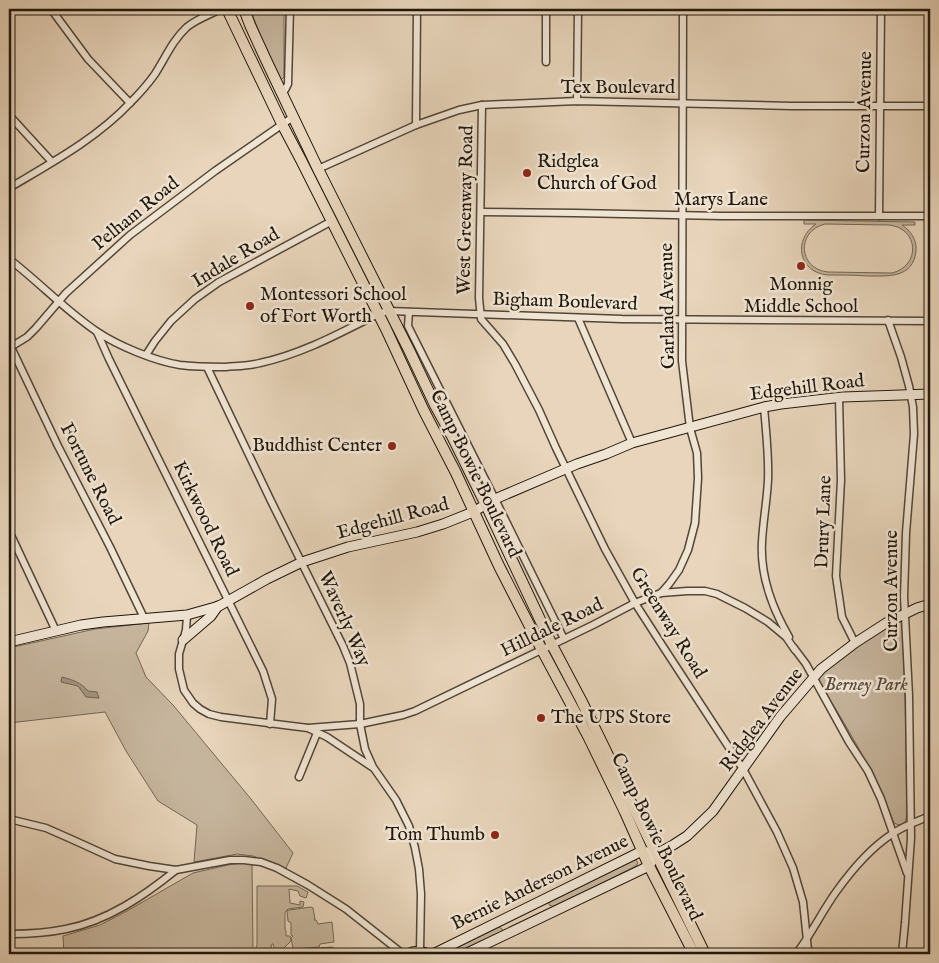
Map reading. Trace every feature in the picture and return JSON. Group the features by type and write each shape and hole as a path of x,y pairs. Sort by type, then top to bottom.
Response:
{"main road":[{"name":"Camp Bowie Boulevard","path":"227,9 308,174 336,218 389,311 435,405 491,502 552,645 581,700 705,954"},
{"path":"232,9 266,60"},
{"name":"Camp Bowie Boulevard","path":"244,9 318,169 336,218 378,314 424,411 542,650 589,738 649,866 694,954"},
{"path":"247,52 252,55 271,88 281,90 278,97 280,120"},
{"path":"308,174 318,169"},
{"path":"424,411 435,405"},
{"path":"589,738 603,761 610,760"}],"street":[{"path":"50,9 88,59 130,103"},
{"path":"9,188 97,133 130,103 155,73 173,42 187,27 220,9"},
{"path":"281,90 285,90 288,84 290,9"},
{"path":"416,9 416,126"},
{"path":"546,9 546,62"},
{"path":"577,102 578,9"},
{"name":"Garland Avenue","path":"661,593 680,570 688,550 694,523 698,478 697,453 690,428 682,372 683,9"},
{"name":"Curzon Avenue","path":"879,216 881,9"},
{"name":"Tex Boulevard","path":"318,169 416,126 459,110 482,105 577,102 791,106 930,106"},
{"name":"West Greenway Road","path":"480,315 482,105"},
{"path":"9,115 52,162"},
{"name":"Pelham Road","path":"9,346 27,336 36,328 73,287 130,235 280,120 293,117"},
{"name":"Marys Lane","path":"481,212 930,216"},
{"name":"Indale Road","path":"146,356 155,341 172,321 196,299 219,282 336,218"},
{"name":"Bigham Boulevard","path":"9,259 97,332 146,356 179,365 207,367 258,364 288,355 326,340 378,314 389,311 682,320 930,320"},
{"path":"409,312 408,326 491,502 564,640"},
{"name":"Greenway Road","path":"480,315 481,319 503,344 515,364 605,549 635,603 743,769 777,832 793,868 803,902 810,954"},
{"path":"578,318 632,443"},
{"name":"Curzon Avenue","path":"888,320 911,394 914,434 906,533 904,596 909,696 910,825 902,954"},
{"name":"Kirkwood Road","path":"97,332 263,671 272,699 270,724"},
{"name":"Fortune Road","path":"9,346 110,546 144,618"},
{"name":"Waverly Way","path":"207,367 271,501 344,646 360,704 360,724 365,749 373,767 396,800 409,826 415,848 419,869 424,953"},
{"name":"Edgehill Road","path":"9,642 81,625 188,615 219,606 302,562 348,547 424,530 473,512 491,502 566,469 632,443 764,407 839,398 930,394"},
{"name":"Drury Lane","path":"839,398 841,480 836,576 842,617 855,643"},
{"path":"764,407 768,481 762,540 763,570 770,601 795,650 806,664 868,771 881,799 908,876"},
{"path":"9,531 56,631"},
{"name":"Hilldale Road","path":"188,615 179,654 179,669 184,690 200,710 221,717 308,728 360,724 415,711 564,640 635,603 661,593 687,591 717,594 768,622 786,637 795,650"},
{"name":"Ridglea Avenue","path":"656,854 687,836 713,811 780,717 821,669 855,643 886,623 930,604"},
{"path":"183,640 211,616 219,606"},
{"name":"Hilldale Road","path":"308,728 327,737 373,767"},
{"path":"299,777 318,732"},
{"path":"796,954 807,940 835,894 867,854 892,834 930,816"},
{"path":"9,819 46,828 115,860 176,870 230,860 261,862 277,868 308,885 346,909 403,954"},
{"name":"Bernie Anderson Avenue","path":"433,954 642,851 656,854 649,866 465,954"},
{"path":"9,934 46,932 92,922 116,912 176,870"},
{"path":"408,954 412,952 424,953"}],"green space":[{"path":"250,9 284,9 284,77 281,80 265,47"},
{"path":"804,220 915,222 915,225 902,225 911,233 914,240 916,251 914,260 910,267 904,271 891,275 828,275 818,273 805,262 802,255 804,238 808,231 816,224 804,224","holes":["825,224 889,225 899,228 906,233 911,240 913,248 912,256 908,263 892,273 828,272 818,269 806,257 804,250 805,241 809,234"]},
{"name":"Berney Park","path":"899,621 902,623 905,691 907,810 906,820 903,824 899,825 894,823 869,767 818,677 866,637"},
{"path":"149,623 148,631 136,653 146,677 173,705 293,853 286,868 253,856 237,854 194,862 197,825 158,801 126,751 105,712 9,723 9,648 95,629"},
{"path":"633,859 638,863 636,866 555,907 549,905 550,899"},
{"path":"241,863 252,865 254,952 257,945 257,886 297,886 308,892 306,898 300,896 298,891 289,889 290,903 300,905 300,901 304,902 303,907 288,909 285,912 286,936 290,936 291,941 283,949 275,950 272,944 271,954 64,954 63,936 100,925 193,873"},
{"path":"313,908 314,920 318,924 332,922 334,942 320,944 319,947 295,949 293,948 291,923 288,921 287,911"},
{"path":"498,926 502,929 503,932 501,934 460,954 440,954"},
{"path":"332,947 335,949 336,954 274,954 273,952 281,950 281,953 293,952 293,949"}],"shaded area":[{"path":"62,677 79,683 88,691 97,692 99,698 86,697 78,686 61,682"}],"place":[{"name":"Ridglea Church of God","path":"527,173"},
{"name":"Monnig Middle School","path":"801,266"},
{"name":"Montessori School of Fort Worth","path":"250,306"},
{"name":"Buddhist Center","path":"392,446"},
{"name":"The UPS Store","path":"541,718"},
{"name":"Tom Thumb","path":"495,835"}]}
